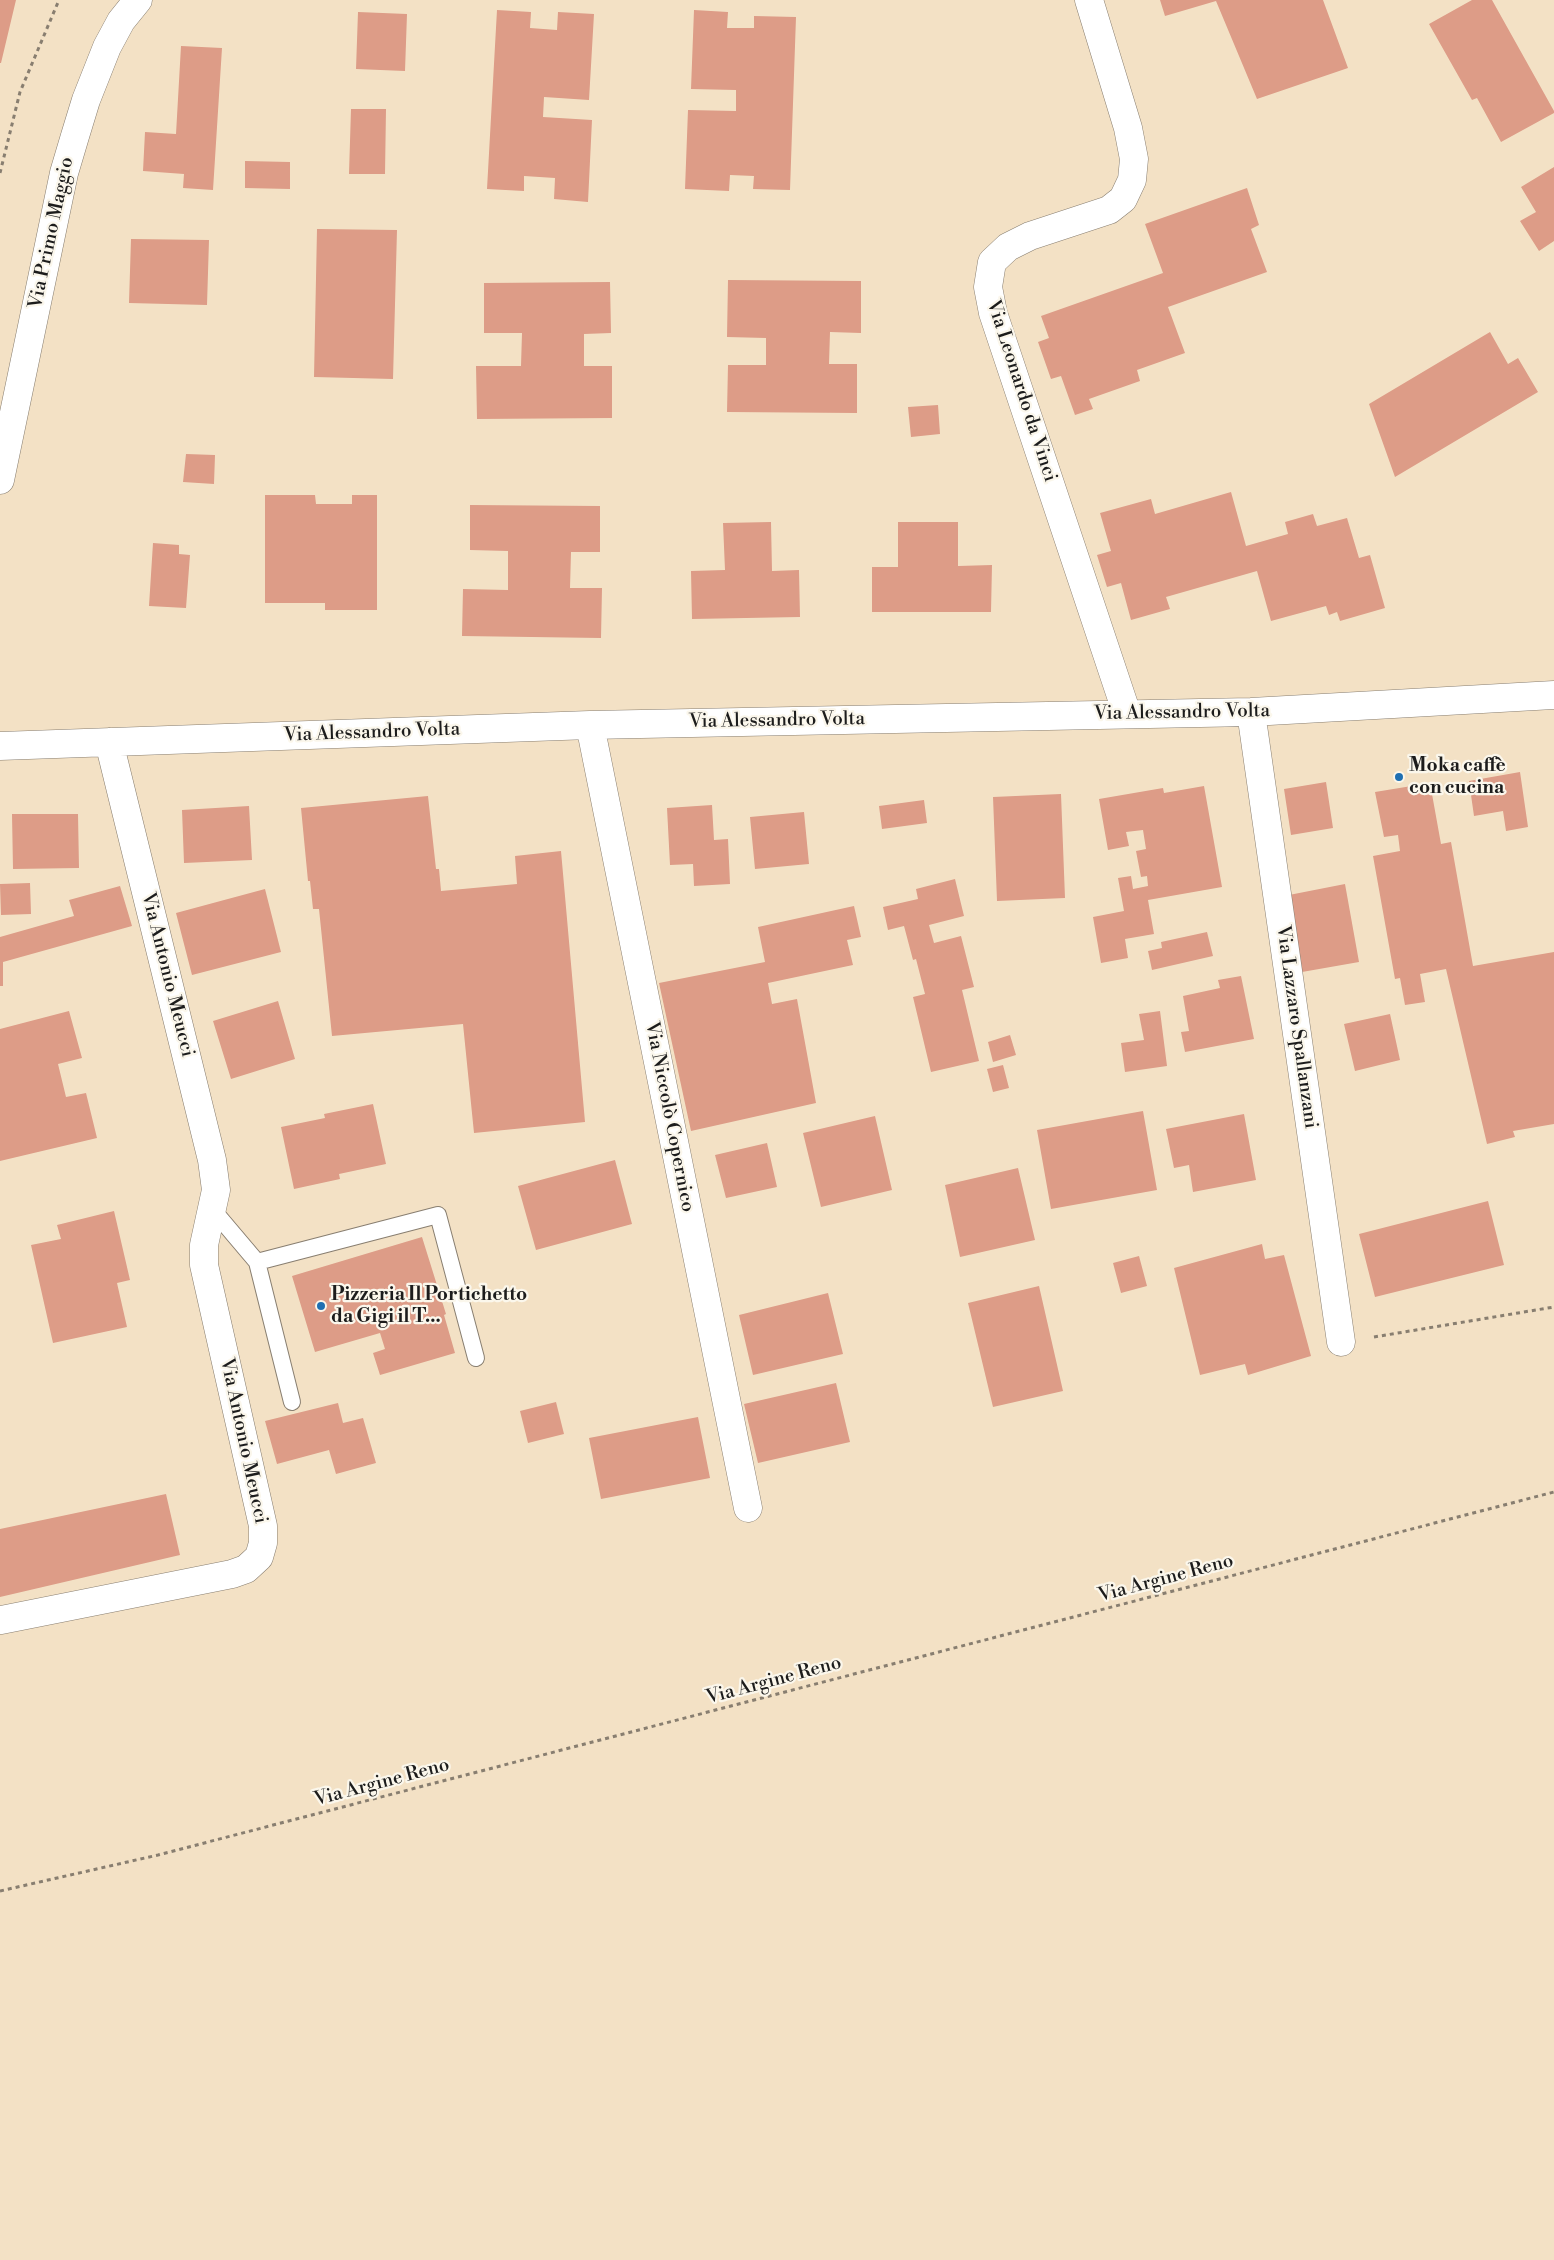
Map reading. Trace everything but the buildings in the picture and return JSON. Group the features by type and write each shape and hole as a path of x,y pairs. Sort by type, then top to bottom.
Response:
{"street":[{"name":"Via Primo Maggio","path":"0,480 64,173 89,93 107,47 121,21 138,0"},
{"name":"Via Leonardo da Vinci","path":"1089,0 1128,128 1134,159 1132,180 1123,199 1108,210 1030,236 1008,247 992,262 988,287 993,313 1127,714"},
{"name":"Via Alessandro Volta","path":"0,746 590,725 1251,712 1554,695"},
{"name":"Via Lazzaro Spallanzani","path":"1251,712 1341,1342"},
{"name":"Via Niccolò Copernico","path":"590,725 748,1508"},
{"name":"Via Antonio Meucci","path":"1,1620 232,1574 246,1569 259,1557 263,1543 263,1526 204,1265 204,1246 216,1190 212,1160 110,742"}],"lane":[{"path":"213,1210 257,1262 292,1402"},
{"path":"257,1262 438,1215 476,1358"}],"path":[{"path":"0,174 20,92 59,0"},
{"path":"1341,1342 1554,1307"},
{"name":"Via Argine Reno","path":"0,1891 158,1855 1554,1492"}],"place":[{"name":"Moka caffè con cucina","path":"1399,777"},
{"name":"Pizzeria Il Portichetto da Gigi il T...","path":"321,1306"}]}
